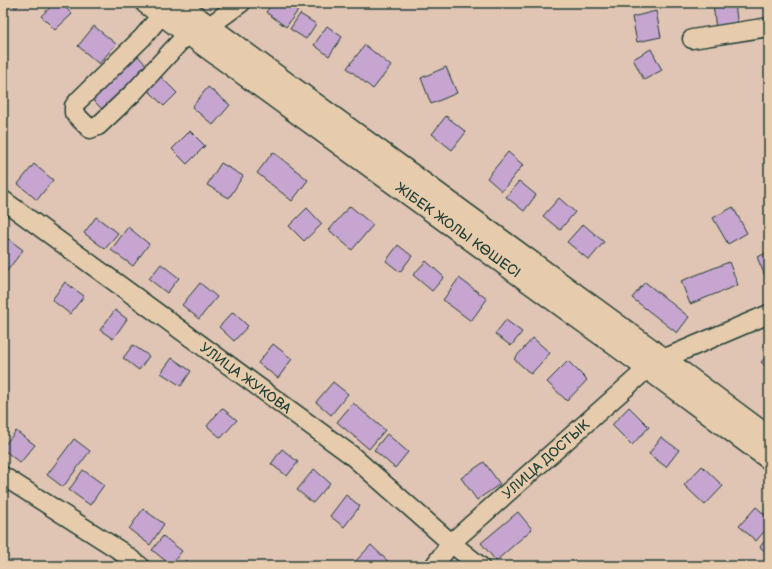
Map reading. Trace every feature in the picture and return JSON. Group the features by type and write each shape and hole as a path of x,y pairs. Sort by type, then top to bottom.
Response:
{"main road":[{"name":"ЖІБЕК ЖОЛЫ КӨШЕСІ","path":"161,7 208,26 656,363 769,458"},
{"name":"ЖІБЕК ЖОЛЫ КӨШЕСІ","path":"161,7 188,33 656,363 769,438"}],"street":[{"path":"208,26 241,3"},
{"path":"161,7 143,37 74,106 74,113 90,129 98,126 133,93 188,33"},
{"path":"692,39 769,26"},
{"name":"УЛИЦА ЖУКОВА","path":"3,200 350,454 451,543 480,566"},
{"name":"УЛИЦА ДОСТЫК","path":"434,566 451,543 656,363 769,314"},
{"path":"3,476 119,550 140,566"}],"building":[{"path":"11,3 20,3 16,8"},
{"path":"55,3 61,3 72,14 55,30 41,16"},
{"path":"273,3 292,3 299,9 286,27 266,12"},
{"path":"713,3 735,3 738,28 716,30"},
{"path":"656,11 661,37 637,42 632,17"},
{"path":"300,14 316,24 306,39 290,29"},
{"path":"94,26 116,44 99,64 78,46"},
{"path":"327,26 342,37 329,56 314,45"},
{"path":"365,45 391,66 373,89 347,68"},
{"path":"651,49 662,70 644,80 633,59"},
{"path":"137,55 148,67 104,111 93,100"},
{"path":"446,67 457,93 431,104 421,78"},
{"path":"160,76 177,93 164,106 147,89"},
{"path":"208,87 230,105 213,125 192,107"},
{"path":"446,116 466,132 452,150 432,134"},
{"path":"190,131 205,146 187,164 172,149"},
{"path":"273,152 308,180 292,201 257,173"},
{"path":"508,152 523,165 502,191 487,178"},
{"path":"221,163 243,176 229,198 207,185"},
{"path":"34,164 53,180 37,200 18,184"},
{"path":"519,181 536,195 524,211 506,197"},
{"path":"559,198 575,212 560,230 543,216"},
{"path":"350,206 373,225 352,250 329,230"},
{"path":"733,207 747,233 728,244 713,218"},
{"path":"307,208 322,224 304,241 289,226"},
{"path":"96,217 118,233 105,249 84,233"},
{"path":"583,224 604,242 589,260 567,242"},
{"path":"128,227 149,244 133,266 111,250"},
{"path":"3,235 23,250 7,271 3,267"},
{"path":"398,245 412,256 400,272 386,261"},
{"path":"769,252 769,282 768,283 757,257"},
{"path":"426,261 444,277 432,291 413,275"},
{"path":"729,262 738,285 690,304 681,281"},
{"path":"161,264 179,278 167,293 149,279"},
{"path":"459,278 487,299 471,321 443,300"},
{"path":"65,282 84,296 70,314 52,300"},
{"path":"645,282 689,317 677,333 632,298"},
{"path":"200,283 217,297 199,319 182,305"},
{"path":"115,310 127,319 113,339 100,330"},
{"path":"233,312 248,326 234,341 219,327"},
{"path":"506,320 522,332 511,346 495,334"},
{"path":"533,338 550,353 531,374 514,359"},
{"path":"273,344 292,359 278,378 258,363"},
{"path":"133,345 149,356 139,370 123,358"},
{"path":"769,354 769,370 761,362"},
{"path":"172,358 191,371 181,386 161,373"},
{"path":"568,361 587,380 567,401 547,382"},
{"path":"333,382 348,394 331,415 316,402"},
{"path":"353,403 385,430 369,449 337,422"},
{"path":"629,407 649,427 632,445 612,425"},
{"path":"222,408 237,420 221,438 207,426"},
{"path":"16,431 35,445 20,463 3,449"},
{"path":"387,434 408,452 395,468 374,450"},
{"path":"661,437 679,450 666,467 649,454"},
{"path":"74,439 90,451 63,487 47,475"},
{"path":"282,449 298,462 287,476 271,464"},
{"path":"484,462 500,484 477,500 461,478"},
{"path":"702,466 723,486 705,505 684,485"},
{"path":"314,469 330,483 313,503 297,490"},
{"path":"83,470 104,485 90,505 69,490"},
{"path":"346,495 360,506 344,527 330,516"},
{"path":"756,507 769,518 769,526 756,541 739,526"},
{"path":"143,509 164,524 150,545 129,529"},
{"path":"518,512 532,529 496,561 481,543"},
{"path":"769,535 769,555 760,547"},
{"path":"163,536 182,551 171,565 152,550"},
{"path":"371,545 393,566 351,566"},
{"path":"186,560 193,566 180,566"}]}
